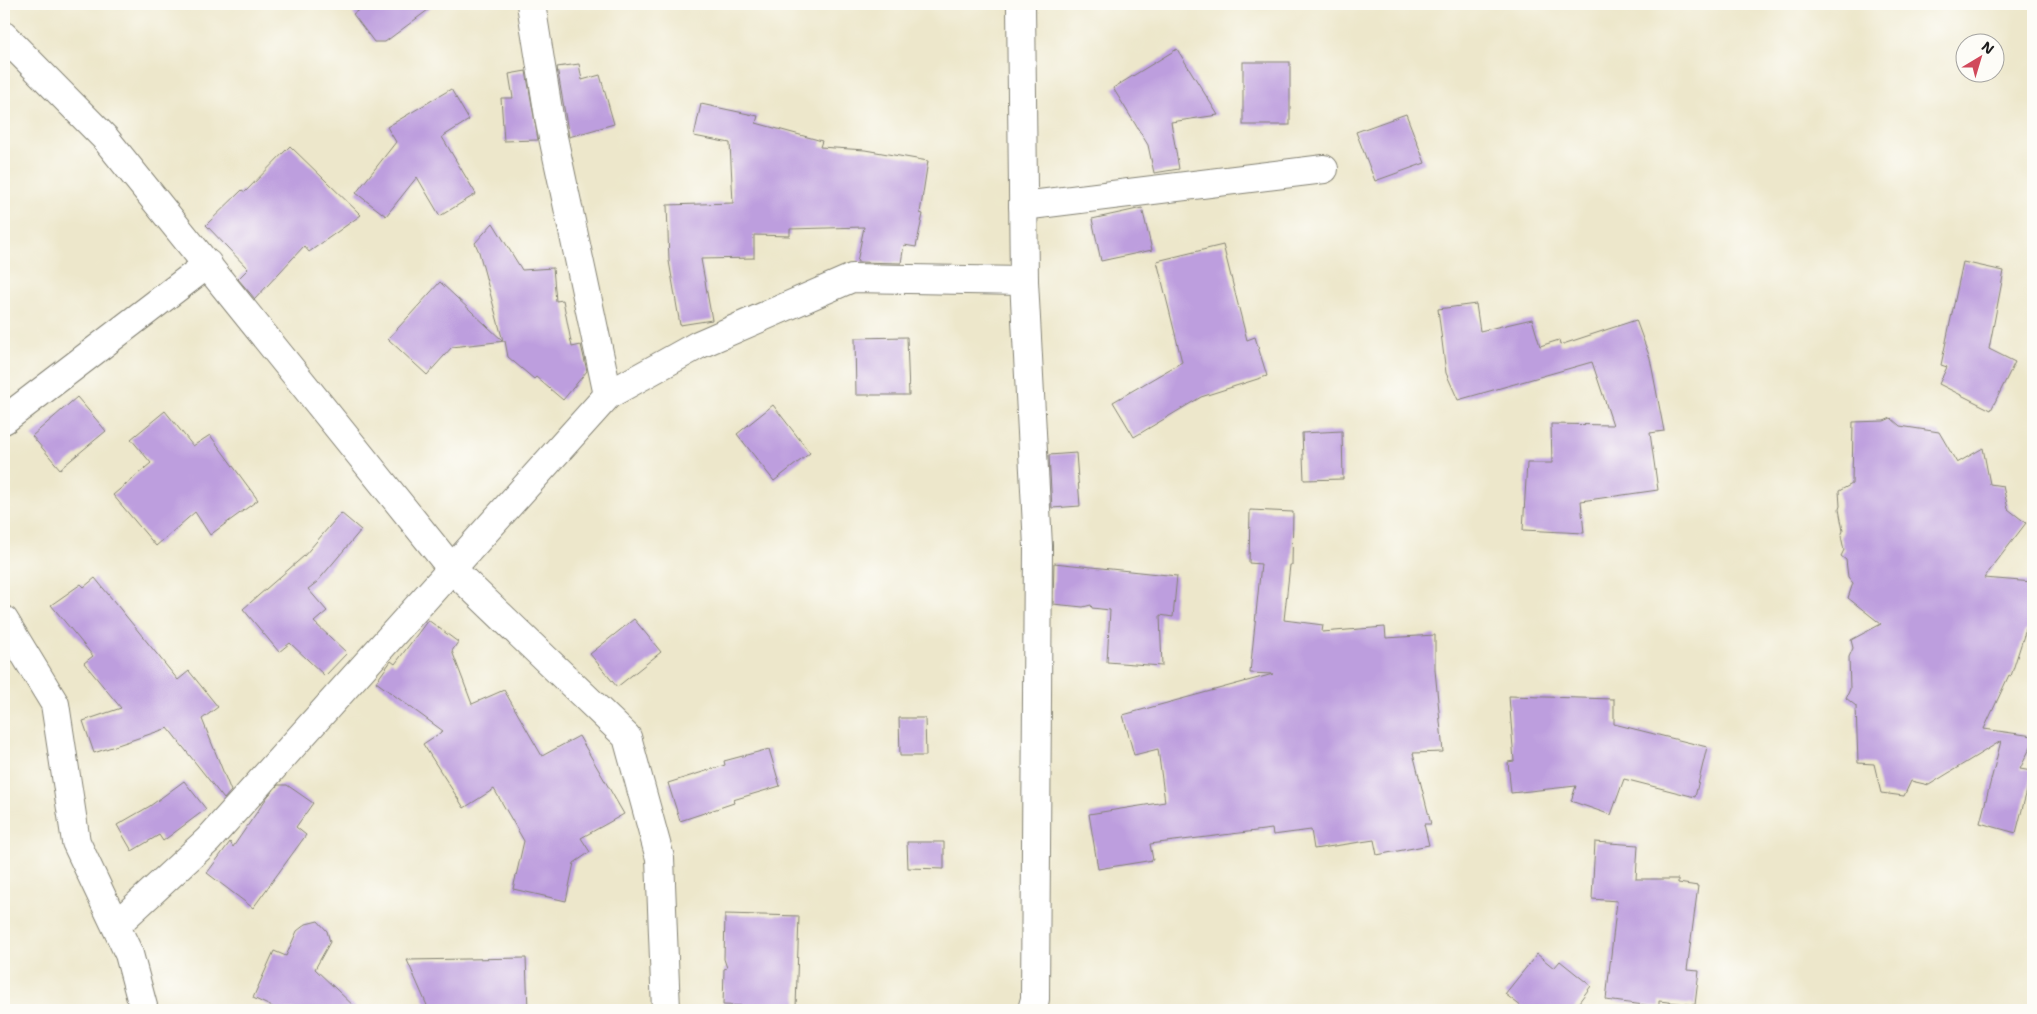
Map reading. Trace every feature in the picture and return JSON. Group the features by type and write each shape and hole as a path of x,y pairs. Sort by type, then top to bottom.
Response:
{"street":[{"path":"531,4 550,123 608,395"},
{"path":"1021,4 1024,281 1038,546 1035,999 1032,1010"},
{"path":"4,36 105,138 452,569 627,737 660,858 666,1010"},
{"path":"1023,206 1324,169"},
{"path":"4,420 208,264"},
{"path":"116,925 208,840 608,395 698,345 852,278 1024,281"},
{"path":"4,620 55,704 76,842 129,954 144,1010"}],"building":[{"path":"367,4 436,4 385,42 374,42 353,14"},
{"path":"1177,49 1218,115 1171,122 1179,169 1154,173 1148,145 1113,88"},
{"path":"1243,62 1290,62 1290,125 1243,125"},
{"path":"579,64 582,80 600,75 614,124 569,137 557,67"},
{"path":"526,71 538,140 504,141 501,98 513,98 509,74"},
{"path":"451,89 469,120 442,137 476,194 440,216 417,177 386,216 356,193 396,142 387,127"},
{"path":"701,104 758,116 756,123 822,141 820,147 865,150 928,161 920,213 923,214 916,247 904,245 901,263 857,262 864,227 790,229 790,236 754,235 754,258 701,259 712,320 680,325 669,261 667,205 733,203 730,143 694,136"},
{"path":"1406,114 1425,163 1375,181 1356,132"},
{"path":"290,146 361,215 309,252 304,246 255,299 238,279 248,269 206,225 242,190 245,192"},
{"path":"1142,208 1152,250 1101,261 1092,219"},
{"path":"493,223 522,270 553,268 556,301 563,300 572,347 581,345 587,371 563,400 508,357 505,341 452,347 427,375 388,339 440,282 503,341 475,243"},
{"path":"1223,245 1247,340 1255,337 1267,376 1201,397 1134,437 1113,402 1182,362 1157,261"},
{"path":"1963,262 2004,271 1989,349 2015,362 1991,410 1939,384 1947,367 1941,365"},
{"path":"1476,304 1480,331 1532,319 1540,346 1559,340 1560,345 1636,320 1650,358 1664,431 1650,433 1658,490 1581,501 1584,533 1523,530 1527,463 1552,463 1551,424 1613,425 1592,362 1458,400 1446,373 1438,309"},
{"path":"907,337 909,395 856,395 855,338"},
{"path":"77,397 106,431 60,469 32,436"},
{"path":"773,405 810,453 774,481 737,434"},
{"path":"165,411 193,446 210,435 258,500 210,535 195,512 156,546 113,495 151,463 131,439"},
{"path":"1891,418 1900,426 1939,432 1957,463 1983,448 1990,484 2003,486 2008,509 2026,523 1984,578 2033,582 2033,630 2026,629 2011,676 2009,675 1984,729 2033,736 2033,742 2020,769 2032,771 2016,833 1980,823 2001,741 1929,785 1911,781 1904,796 1881,793 1874,764 1858,763 1856,706 1846,698 1850,689 1849,657 1853,648 1851,640 1881,624 1848,598 1853,583 1848,577 1846,560 1841,556 1844,550 1841,536 1843,531 1839,509 1839,491 1852,484 1853,422 1884,421"},
{"path":"1342,431 1343,479 1304,480 1302,433"},
{"path":"1076,453 1080,506 1052,508 1049,455"},
{"path":"1250,510 1293,512 1292,565 1290,565 1284,620 1323,625 1322,632 1385,627 1386,638 1435,635 1435,670 1443,752 1413,753 1431,824 1424,824 1429,845 1377,855 1374,840 1314,849 1311,830 1273,835 1272,829 1150,844 1153,860 1098,869 1089,814 1165,802 1158,749 1134,755 1123,715 1273,674 1250,673 1261,564 1249,563"},
{"path":"341,513 361,530 317,582 308,589 327,611 314,622 347,653 325,676 290,643 279,652 243,609 304,556"},
{"path":"1054,563 1177,576 1173,617 1160,615 1162,666 1107,662 1110,610 1092,608 1091,605 1083,607 1053,604"},
{"path":"95,578 178,680 189,671 218,707 202,719 231,791 224,799 168,728 94,753 83,721 121,708 84,663 93,656 51,605 81,584 84,587"},
{"path":"634,619 661,652 617,687 590,654"},
{"path":"428,620 458,642 452,651 472,704 504,690 542,756 579,736 624,814 581,838 590,852 574,863 566,901 513,889 524,841 494,789 464,808 423,744 443,731 376,682 391,661 395,664"},
{"path":"1509,696 1614,699 1614,724 1707,747 1695,797 1624,779 1611,815 1571,801 1576,786 1511,793 1508,762 1514,761"},
{"path":"899,718 925,718 926,756 900,756"},
{"path":"769,749 780,786 733,800 734,803 680,821 668,783 725,765 724,761"},
{"path":"184,781 206,809 163,841 159,835 132,851 117,825 150,806"},
{"path":"278,785 287,785 313,803 296,827 306,835 253,908 207,873 230,842 233,847 268,796"},
{"path":"907,842 944,842 944,869 908,868"},
{"path":"1595,842 1638,845 1636,879 1678,879 1678,883 1698,886 1687,970 1699,971 1695,1005 1659,1001 1659,1007 1606,1000 1617,901 1592,899"},
{"path":"725,914 799,916 796,1008 723,1005 724,969 727,968 724,959"},
{"path":"318,921 327,931 330,942 315,969 358,1010 279,1010 253,998 274,951 286,956 297,931 306,924"},
{"path":"1537,954 1554,968 1560,961 1591,986 1573,1010 1526,1010 1505,994"},
{"path":"526,958 528,1010 429,1010 407,960"}]}
